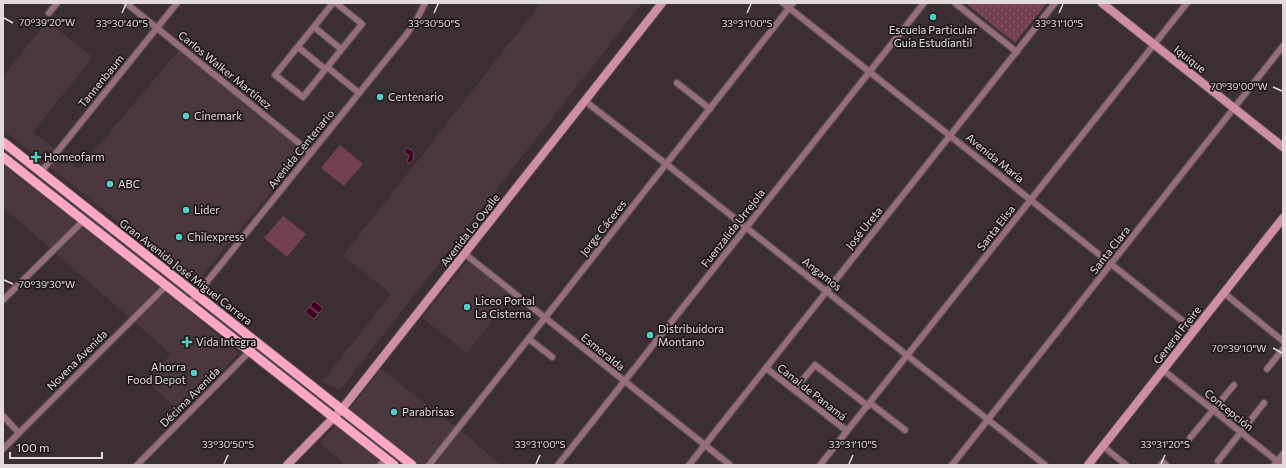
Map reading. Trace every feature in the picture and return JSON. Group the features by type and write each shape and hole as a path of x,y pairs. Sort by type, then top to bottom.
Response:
{"main road":[{"name":"Avenida Lo Ovalle","path":"287,465 342,409 662,3"},
{"name":"Iquique","path":"1102,3 1283,147"},
{"name":"Gran Avenida José Miguel Carrera","path":"3,142 412,465"},
{"path":"3,151 13,150"},
{"name":"Gran Avenida José Miguel Carrera","path":"3,157 334,418 383,462 394,465"},
{"name":"General Freire","path":"1088,465 1283,218"}],"street":[{"path":"48,13 57,3"},
{"name":"Carlos Walker Martínez","path":"126,3 311,153"},
{"name":"Tannenbaum","path":"41,172 177,3"},
{"path":"335,3 362,24 303,97 275,75 335,3"},
{"name":"Avenida Centenario","path":"189,304 406,35 417,19 425,3"},
{"name":"Avenida María","path":"783,3 1194,330"},
{"name":"Jorge Cáceres","path":"429,465 793,3"},
{"name":"Fuenzalida Urrejola","path":"558,465 924,3"},
{"path":"955,3 1017,52"},
{"name":"José Ureta","path":"689,465 826,290 951,136 1055,3"},
{"name":"Santa Elisa","path":"820,465 1186,3"},
{"path":"314,27 341,50"},
{"name":"Santa Clara","path":"952,465 1283,46"},
{"path":"298,47 359,92"},
{"path":"677,83 710,109"},
{"name":"Angamos","path":"585,101 747,227 1045,465"},
{"path":"3,300 83,221"},
{"name":"Esmeralda","path":"465,254 704,446 730,465"},
{"name":"Novena Avenida","path":"3,449 166,286"},
{"path":"1224,293 1283,341"},
{"path":"529,339 552,357"},
{"name":"Décima Avenida","path":"137,465 257,344"},
{"path":"1267,370 1283,349"},
{"path":"794,390 815,365 905,430"},
{"name":"Canal de Panamá","path":"766,368 847,431"},
{"name":"Concepción","path":"1163,370 1241,432 1278,464"},
{"path":"1190,438 1234,385"},
{"path":"1218,461 1264,402"},
{"path":"3,416 19,433"},
{"path":"1102,446 1126,465"},
{"path":"1278,464 1283,454"}],"shaded area":[{"path":"541,3 642,3 340,390 322,382 391,294 343,256"},
{"path":"965,3 1047,3 1015,43"},
{"path":"47,21 93,57 33,132 79,169 179,50 304,152 196,283 3,130 3,77"},
{"path":"340,145 363,164 344,186 321,168"},
{"path":"406,148 412,150 414,153 413,160 409,163 407,162 409,155 404,152"},
{"path":"3,165 167,293 239,353 181,413 147,381 171,354 3,207"},
{"path":"283,216 306,234 287,257 264,238"},
{"name":"Liceo Portal La Cisterna","path":"467,261 511,296 467,353 422,318"},
{"path":"314,301 323,308 319,313 310,306"},
{"path":"309,307 318,314 314,319 305,312"},
{"path":"381,369 461,431 501,465 345,465 320,443 353,405"}],"place":[{"name":"Escuela Particular Guía Estudiantil","path":"933,17"},
{"name":"Centenario","path":"380,97"},
{"name":"Cinemark","path":"186,116"},
{"name":"Homeofarm","path":"36,157"},
{"name":"ABC","path":"110,184"},
{"name":"Lider","path":"186,210"},
{"name":"Chilexpress","path":"179,237"},
{"name":"Liceo Portal La Cisterna","path":"467,307"},
{"name":"Distribuidora Montano","path":"650,335"},
{"name":"Vida Integra","path":"187,342"},
{"name":"Ahorra Food Depot","path":"194,373"},
{"name":"Parabrisas","path":"394,412"}]}
